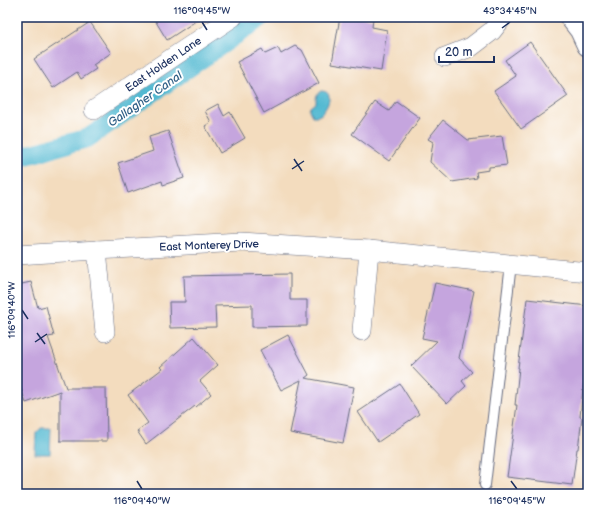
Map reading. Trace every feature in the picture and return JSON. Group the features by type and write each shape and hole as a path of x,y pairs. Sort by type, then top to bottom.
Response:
{"street":[{"name":"East Holden Lane","path":"94,110 233,17"},
{"path":"445,57 471,47 492,31 503,17"},
{"path":"571,17 581,30 588,45"},
{"name":"East Monterey Drive","path":"17,256 241,242 369,250 588,272"},
{"path":"97,250 105,332"},
{"path":"362,331 369,250"}],"lane":[{"path":"484,485 511,264"}],"water":[{"path":"321,91 328,93 329,99 322,114 313,116 310,110 316,103 318,93"},
{"path":"41,428 51,428 50,454 35,454 36,433"}],"building":[{"path":"153,17 202,17 167,40"},
{"path":"340,17 373,19 372,27 387,30 381,71 332,63"},
{"path":"90,22 111,53 93,65 96,69 81,79 77,72 53,88 34,59"},
{"path":"530,42 568,96 521,129 494,91 516,76 505,60"},
{"path":"295,46 302,50 319,83 264,113 237,62 262,49 265,54 278,48 281,54"},
{"path":"396,101 420,118 389,161 352,134 375,102 389,111"},
{"path":"218,104 224,116 230,112 245,138 220,153 205,126 211,122 205,111"},
{"path":"443,120 468,140 502,136 507,165 489,167 489,170 476,172 477,178 452,182 430,162 433,142 428,139"},
{"path":"168,131 184,178 163,185 162,181 128,193 118,163 153,151 149,137"},
{"path":"290,274 290,300 307,300 307,326 252,327 252,305 215,306 216,327 170,328 169,302 185,302 184,276"},
{"path":"31,282 38,308 46,306 54,336 48,337 66,388 106,388 107,441 60,441 60,391 26,403 17,377 17,285"},
{"path":"435,283 474,291 459,358 472,372 462,381 466,386 447,404 411,366 437,341 422,338"},
{"path":"527,299 588,306 588,340 580,417 582,418 572,485 507,477 517,405 515,405 518,368"},
{"path":"288,335 309,375 305,378 354,387 343,443 290,433 301,380 281,390 260,350"},
{"path":"194,337 218,365 200,381 211,394 146,444 137,431 148,423 128,395 162,369 160,367"},
{"path":"400,384 419,414 378,442 358,412"}],"waterway":[{"name":"Gallagher Canal","path":"17,158 88,138 262,17"}]}
